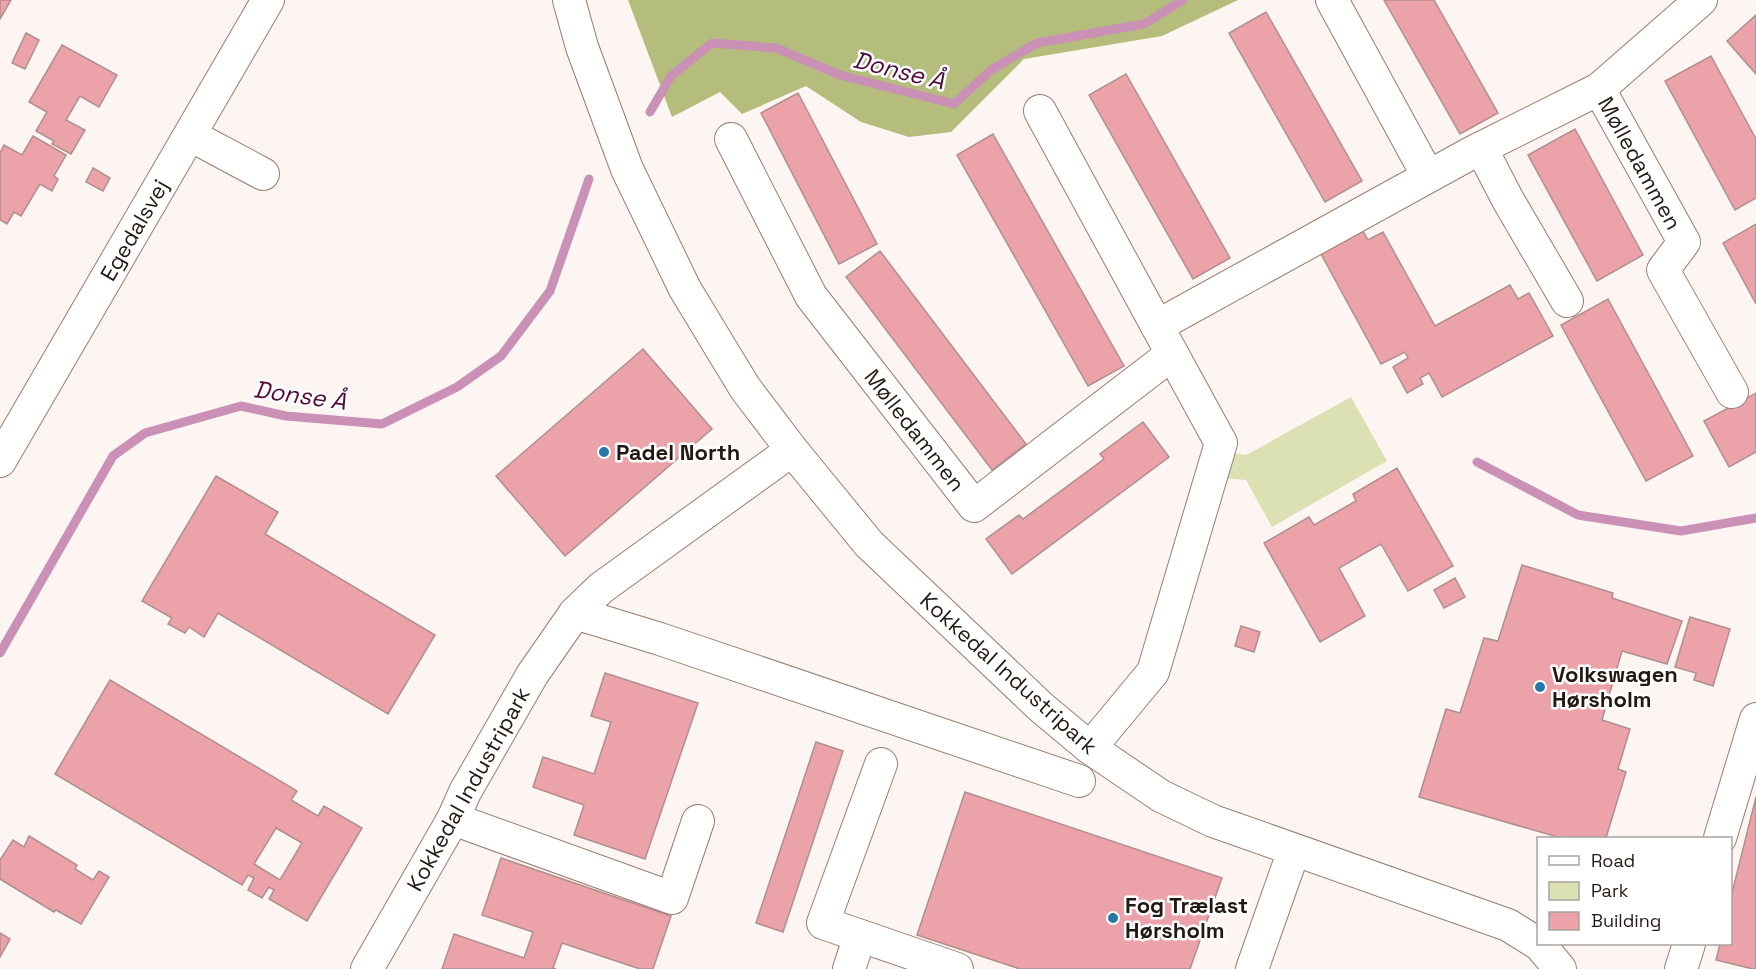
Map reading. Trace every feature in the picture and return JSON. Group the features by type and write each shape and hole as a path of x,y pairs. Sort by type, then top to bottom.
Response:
{"street":[{"name":"Egedalsvej","path":"0,461 268,0"},
{"name":"Kokkedal Industripark","path":"569,0 582,46 627,169 685,290 745,388 868,544 1042,708 1090,748 1161,796 1213,821 1508,925 1537,943"},
{"path":"1332,0 1428,176"},
{"name":"Mølledammen","path":"1157,326 1428,176 1599,88 1701,0"},
{"name":"Mølledammen","path":"1599,88 1684,242 1663,270 1732,392"},
{"path":"1040,111 1221,443 1153,672 1090,748"},
{"path":"190,135 263,174"},
{"name":"Mølledammen","path":"731,139 811,296 974,506 1172,354"},
{"path":"1481,148 1508,200 1567,301"},
{"name":"Kokkedal Industripark","path":"367,969 532,675 575,613 601,588 792,450"},
{"name":"Kokkedal Industripark","path":"575,613 660,639 1079,781"},
{"path":"1720,837 1756,719"},
{"path":"881,764 823,923 957,969"},
{"path":"453,819 672,898 698,821"},
{"path":"1252,969 1294,850"},
{"path":"849,969 860,936"},
{"name":"Kokkedal Industripark","path":"1540,945 1560,969"},
{"path":"1682,969 1689,945"}],"green space":[{"path":"628,0 1238,0 1162,36 1024,59 951,132 909,137 861,122 806,86 742,114 720,92 672,117"},
{"path":"1351,397 1387,461 1272,527 1246,480 1222,478 1228,452 1246,455"}],"building":[{"path":"0,0 11,0 0,19"},
{"path":"1384,0 1434,0 1498,113 1460,134"},
{"path":"1266,12 1362,181 1325,202 1229,33"},
{"path":"1756,15 1756,74 1727,41"},
{"path":"26,33 39,40 25,69 12,63"},
{"path":"62,45 117,75 99,107 80,96 66,120 85,130 71,154 52,144 54,141 36,131 47,112 29,102"},
{"path":"1711,56 1756,139 1756,198 1735,210 1665,81"},
{"path":"1126,74 1230,258 1193,279 1089,95"},
{"path":"798,93 877,244 839,264 761,113"},
{"path":"1575,129 1643,255 1597,281 1528,155"},
{"path":"993,134 1124,366 1088,386 957,155"},
{"path":"33,136 66,155 54,176 58,179 52,191 40,184 21,216 14,212 7,224 0,220 0,153 4,145 22,155"},
{"path":"93,168 110,178 103,191 86,182"},
{"path":"1756,224 1756,304 1723,243"},
{"path":"1363,231 1368,240 1383,232 1435,326 1510,285 1518,299 1529,293 1553,336 1442,397 1429,373 1420,378 1423,384 1407,393 1393,367 1408,358 1405,352 1381,364 1321,254"},
{"path":"880,251 1026,444 992,470 846,277"},
{"path":"1608,299 1693,456 1646,481 1561,325"},
{"name":"Padel North","path":"643,349 712,429 565,556 496,476"},
{"path":"1756,393 1756,452 1729,467 1704,421"},
{"path":"1143,422 1169,457 1012,574 986,539 1019,515 1023,519 1104,459 1100,454"},
{"path":"1397,468 1453,566 1408,591 1381,544 1339,568 1365,616 1320,642 1264,543 1309,517 1314,525 1356,501 1353,494"},
{"path":"216,476 278,512 265,534 435,635 388,714 218,613 204,637 189,627 185,633 168,624 172,618 142,601"},
{"name":"Volkswagen Hørsholm","path":"1522,565 1613,593 1612,598 1682,621 1667,664 1622,651 1602,720 1630,729 1618,769 1626,772 1606,837 1558,837 1419,797 1446,709 1460,713 1484,638 1498,641"},
{"path":"1455,578 1465,597 1444,608 1434,590"},
{"path":"1690,617 1730,629 1713,686 1694,680 1696,673 1675,667"},
{"path":"1241,626 1260,632 1254,652 1235,646"},
{"path":"605,673 698,703 645,859 574,835 584,805 533,787 543,757 594,774 611,722 591,716"},
{"path":"110,680 297,791 291,800 318,816 324,806 362,828 307,921 269,899 274,890 269,887 262,898 248,890 254,878 248,875 242,885 55,774","holes":["276,828 302,843 280,880 254,864"]},
{"path":"816,742 843,751 783,932 756,923"},
{"path":"965,792 1222,878 1190,969 1020,969 917,935"},
{"path":"1756,797 1756,969 1716,960 1720,945 1732,945 1732,893"},
{"path":"29,836 77,865 75,869 93,880 99,871 109,877 81,924 56,910 54,912 0,879 0,860 13,840 24,847"},
{"path":"501,858 671,916 653,969 640,969 562,943 553,968 556,969 442,969 454,934 524,958 533,932 482,915"},
{"path":"0,933 10,939 0,957"}],"waterway":[{"name":"Donse Å","path":"650,112 671,76 712,43 776,48 840,75 954,104 991,70 1037,43 1144,24 1183,0"},
{"name":"Donse Å","path":"0,653 113,456 145,433 241,406 286,416 382,424 457,387 501,356 550,291 589,179"},
{"path":"1477,462 1578,515 1681,531 1756,518"}],"place":[{"name":"Padel North","path":"604,452"},
{"name":"Volkswagen Hørsholm","path":"1540,687"},
{"name":"Fog Trælast Hørsholm","path":"1113,918"}]}
